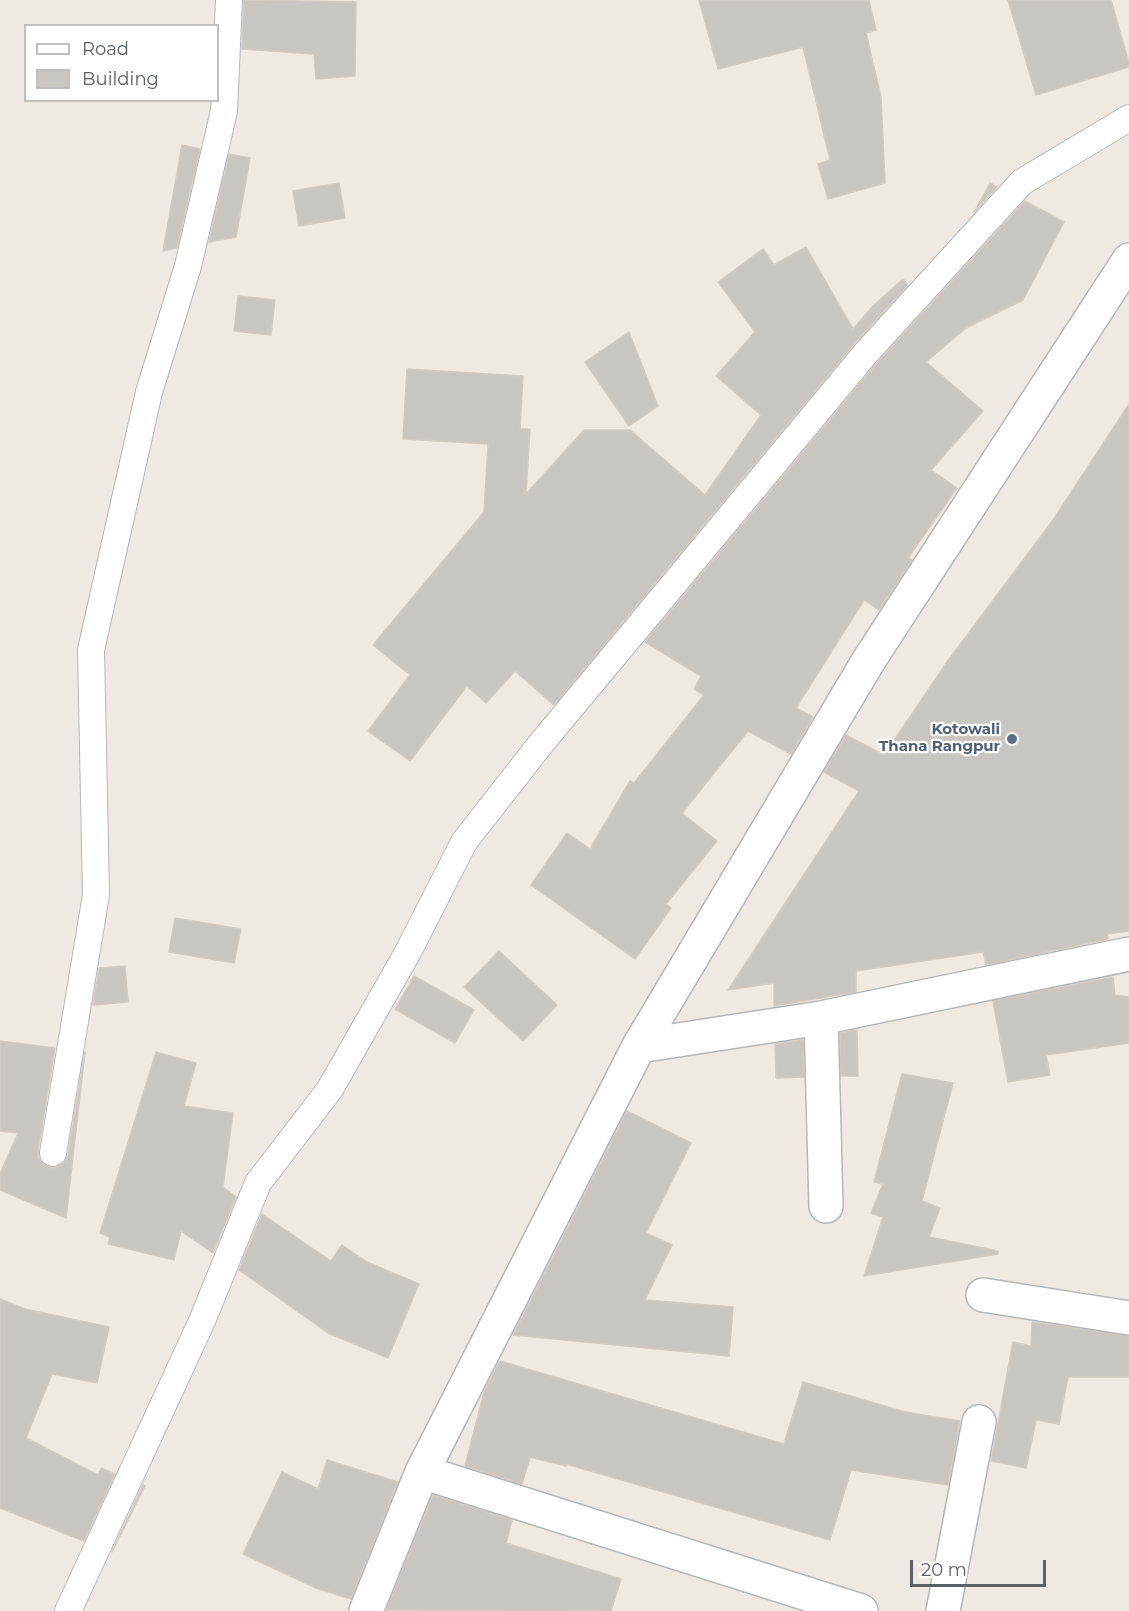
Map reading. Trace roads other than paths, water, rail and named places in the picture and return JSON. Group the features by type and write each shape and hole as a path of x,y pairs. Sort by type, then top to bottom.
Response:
{"street":[{"path":"366,1611 422,1472 639,1046 869,660 1129,260"},
{"path":"639,1046 821,1018 1129,954"},
{"path":"821,1018 826,1206"},
{"path":"983,1295 1129,1318"},
{"path":"943,1611 980,1422"},
{"path":"422,1472 861,1611"}],"lane":[{"path":"53,1153 96,895 91,650 149,392 188,266 224,111 230,0"},
{"path":"68,1611 202,1321 258,1184 330,1089 408,952 464,842 539,746 866,352 1022,182 1129,118"}],"place":[{"name":"Kotowali Thana Rangpur","path":"1012,739"}]}
